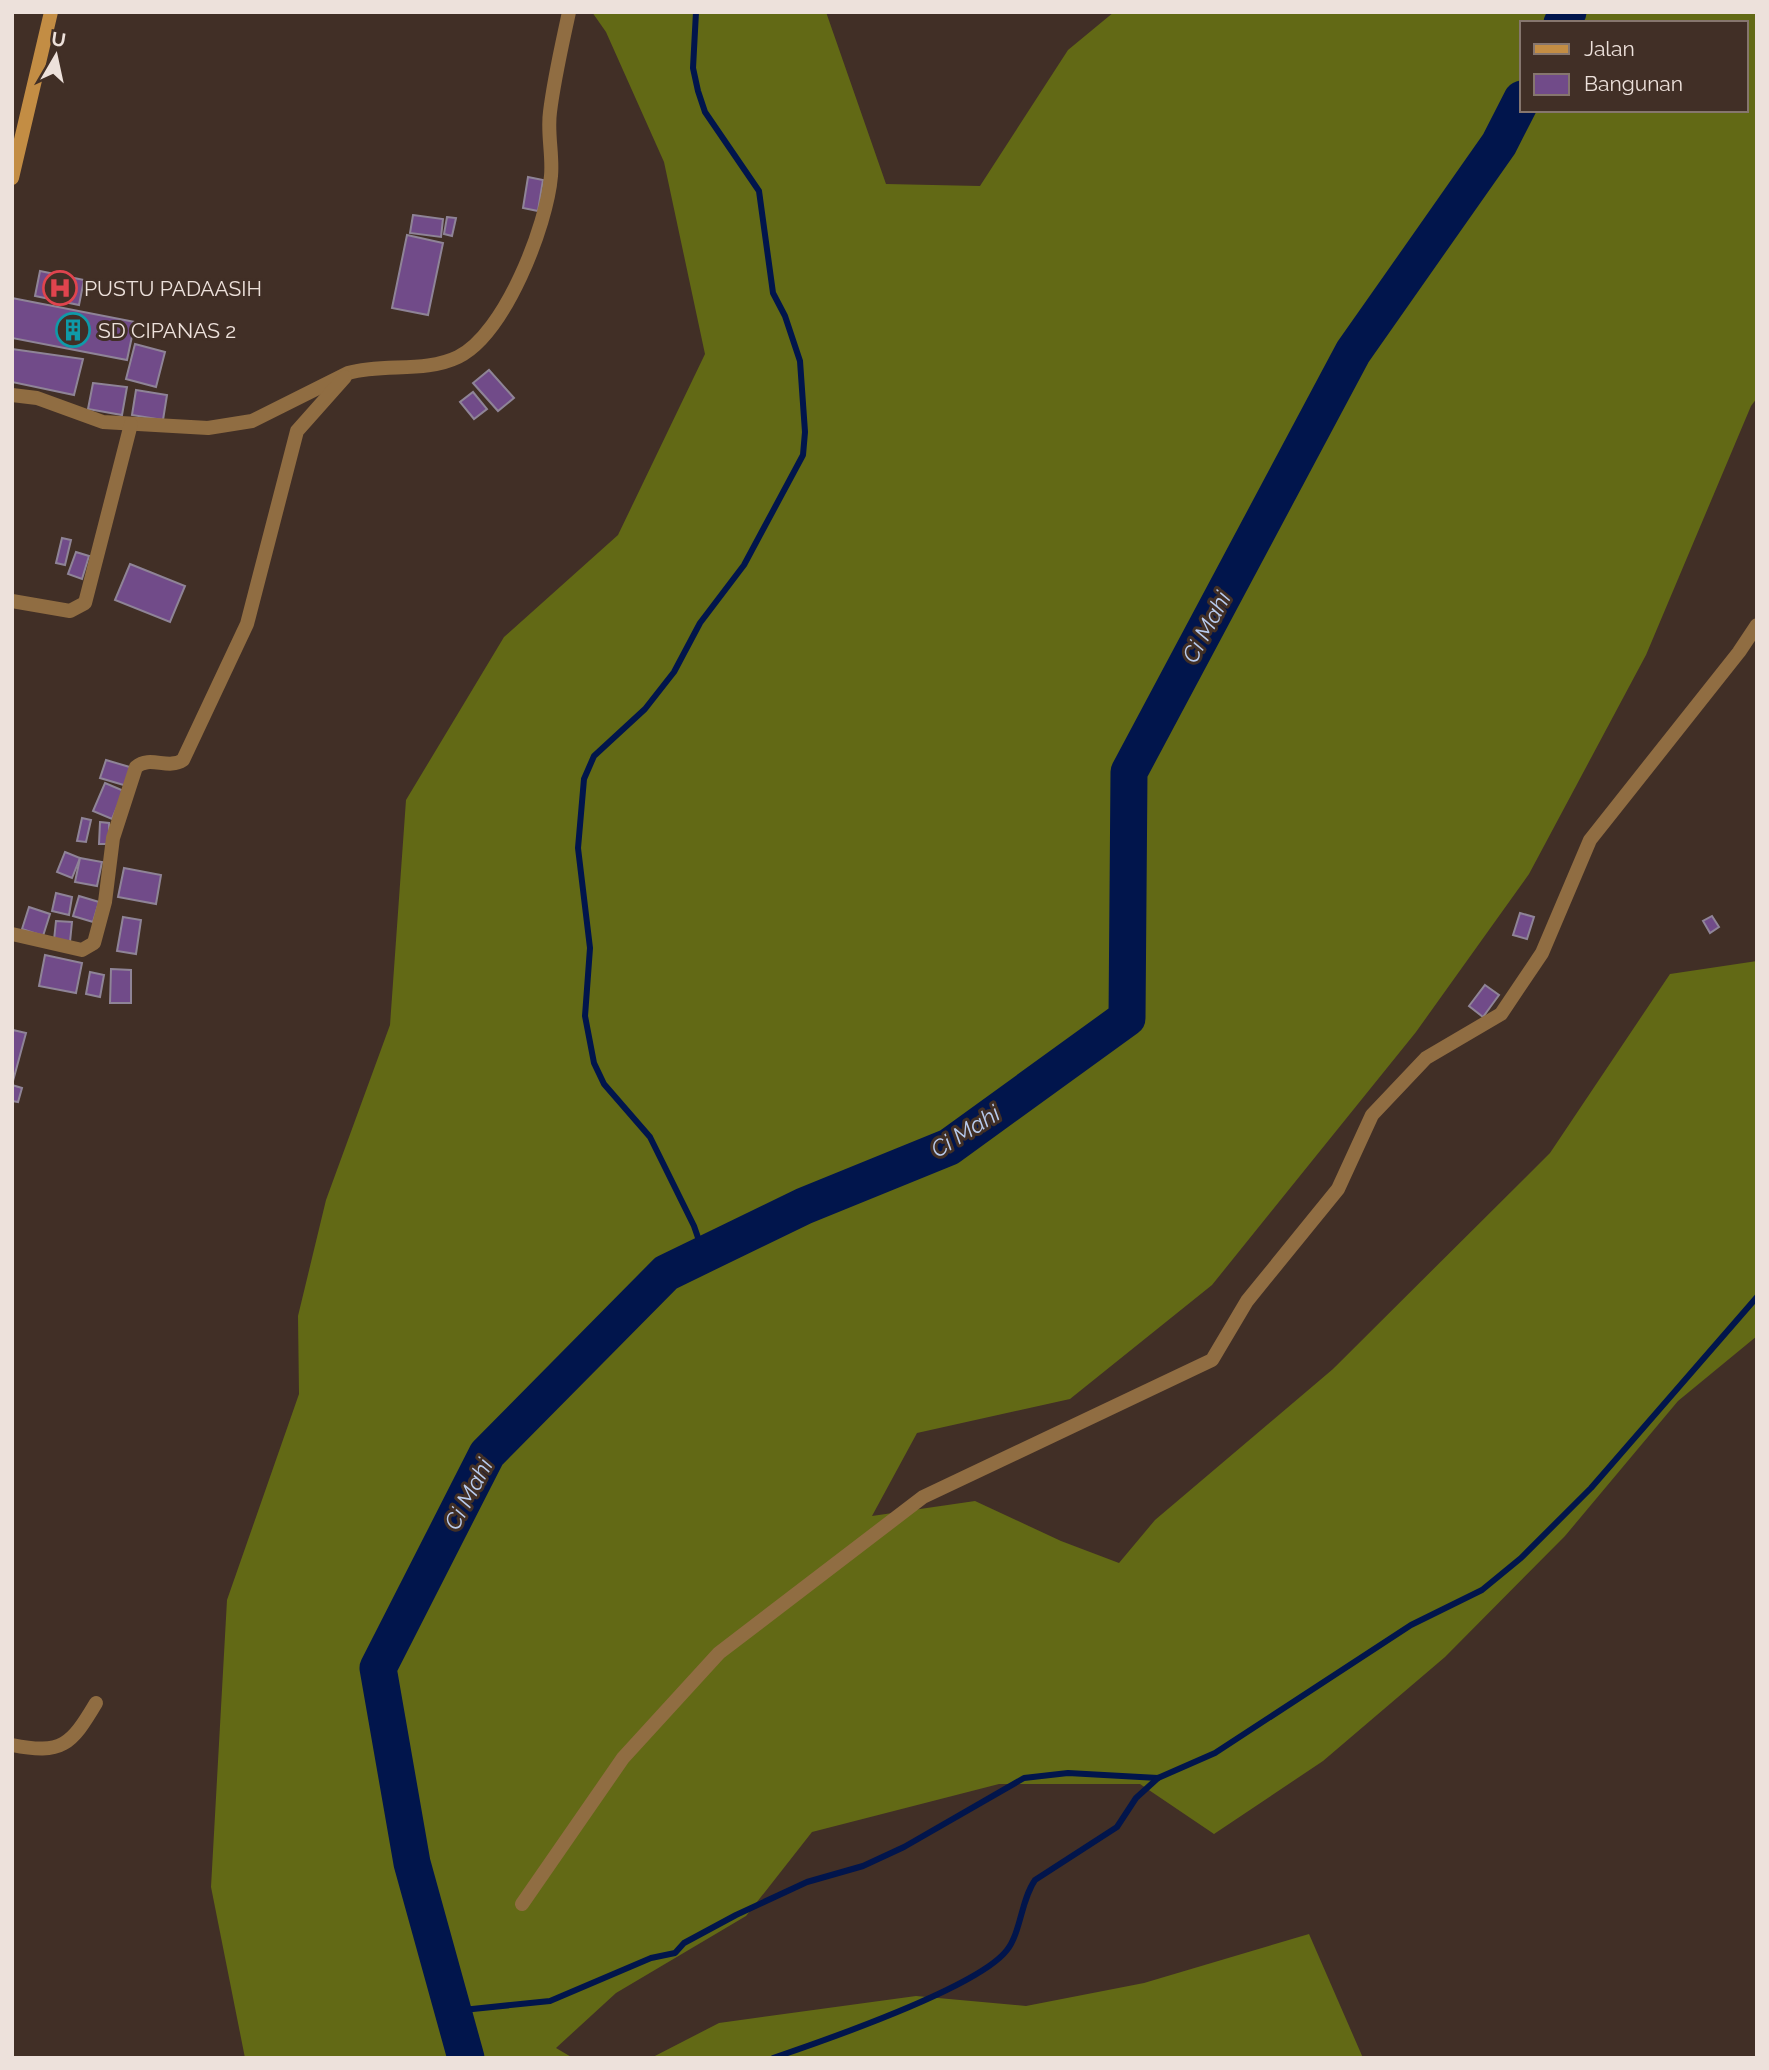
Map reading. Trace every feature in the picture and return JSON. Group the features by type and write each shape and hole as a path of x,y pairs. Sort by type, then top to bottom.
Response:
{"street":[{"path":"12,178 51,12"},
{"path":"12,395 37,398 103,422 208,428 239,425 348,373 365,368 437,364 462,355 488,330 513,293 534,241 552,174 549,117 569,12"},
{"path":"12,934 82,950 93,943 104,902 113,838 136,767 148,761 175,764 183,760 247,624 297,431 348,373"},
{"path":"12,601 70,611 85,603 131,424"},
{"path":"522,1904 623,1758 719,1653 923,1497 1212,1360 1247,1301 1338,1189 1372,1115 1426,1058 1501,1014 1542,953 1590,840 1739,652 1757,625"},
{"path":"12,1745 36,1750 57,1749 66,1745 96,1703"}],"green space":[{"path":"592,12 826,12 886,184 980,186 1068,50 1114,12 1757,12 1757,398 1751,406 1646,655 1529,874 1416,1032 1212,1285 1070,1399 917,1433 872,1516 975,1501 1061,1541 1119,1563 1155,1520 1333,1369 1550,1153 1670,974 1757,961 1757,1336 1678,1401 1565,1536 1445,1657 1323,1761 1214,1834 1140,1784 999,1784 812,1832 746,1916 616,1993 556,2048 573,2058 245,2058 211,1887 227,1600 299,1394 298,1316 326,1200 390,1025 406,800 504,637 618,535 705,354 664,162 606,32"},
{"path":"1309,1934 1363,2058 651,2058 719,2023 916,1996 1026,2006 1144,1983"}],"building":[{"path":"528,177 543,180 538,211 523,208"},
{"path":"413,215 443,219 441,237 410,233"},
{"path":"447,217 456,218 452,236 444,234"},
{"path":"407,235 443,243 428,315 392,308"},
{"name":"PUSTU PADAASIH","path":"40,271 84,280 79,305 35,296"},
{"name":"SD CIPANAS 2","path":"12,298 135,322 127,360 12,338"},
{"path":"135,344 165,352 156,387 126,379"},
{"name":"SD CIPANAS 2","path":"12,349 83,359 74,395 12,382"},
{"path":"489,370 514,398 498,411 473,383"},
{"path":"93,383 127,387 122,415 88,409"},
{"path":"136,390 167,395 163,420 132,415"},
{"path":"473,392 487,409 474,419 460,402"},
{"path":"62,538 71,540 65,565 56,563"},
{"path":"76,552 89,556 82,579 68,574"},
{"path":"130,564 185,586 170,622 115,600"},
{"path":"106,760 133,768 127,786 100,778"},
{"path":"105,783 124,791 112,819 93,811"},
{"path":"82,818 91,820 86,842 77,841"},
{"path":"100,822 109,823 109,844 99,844"},
{"path":"65,852 80,858 72,878 57,872"},
{"path":"80,858 102,862 97,886 75,882"},
{"path":"124,868 161,875 156,904 118,897"},
{"path":"56,893 72,897 69,915 52,911"},
{"path":"79,896 99,902 93,922 73,916"},
{"path":"29,907 50,914 43,936 22,929"},
{"path":"1520,913 1534,917 1527,939 1513,935"},
{"path":"1712,916 1719,927 1710,933 1703,921"},
{"path":"123,917 141,920 136,954 117,951"},
{"path":"56,921 72,922 70,942 54,940"},
{"path":"45,955 82,963 76,993 39,986"},
{"path":"111,969 131,970 131,1003 110,1003"},
{"path":"90,972 104,975 100,997 86,994"},
{"path":"1485,985 1499,995 1483,1017 1469,1006"},
{"path":"13,1030 26,1033 12,1081"},
{"path":"12,1085 22,1088 18,1102 12,1101"}],"waterway":[{"path":"696,12 693,68 705,112 759,191 773,293 785,316 800,361 805,432 803,455 744,565 700,623 674,672 645,709 594,756 584,779 578,848 590,948 585,1016 594,1063 604,1084 650,1137 694,1226 704,1255"},
{"name":"Ci Mahi","path":"1563,21 1568,12"},
{"name":"Ci Mahi","path":"466,2058 412,1863 378,1668 487,1454 666,1273 804,1206 949,1147 1127,1018 1129,772 1353,352 1499,144 1520,103"},
{"path":"453,2011 550,2001 651,1958 675,1953 684,1943 736,1915 807,1882 863,1866 904,1847 1024,1778 1068,1773 1158,1778 1215,1753 1411,1625 1482,1590 1521,1558 1591,1488 1757,1297"},
{"path":"773,2058 934,1996 991,1965 1012,1943 1035,1880 1117,1827 1136,1798 1158,1778"}],"place":[{"name":"PUSTU PADAASIH","path":"60,288"},
{"name":"SD CIPANAS 2","path":"73,330"}]}
